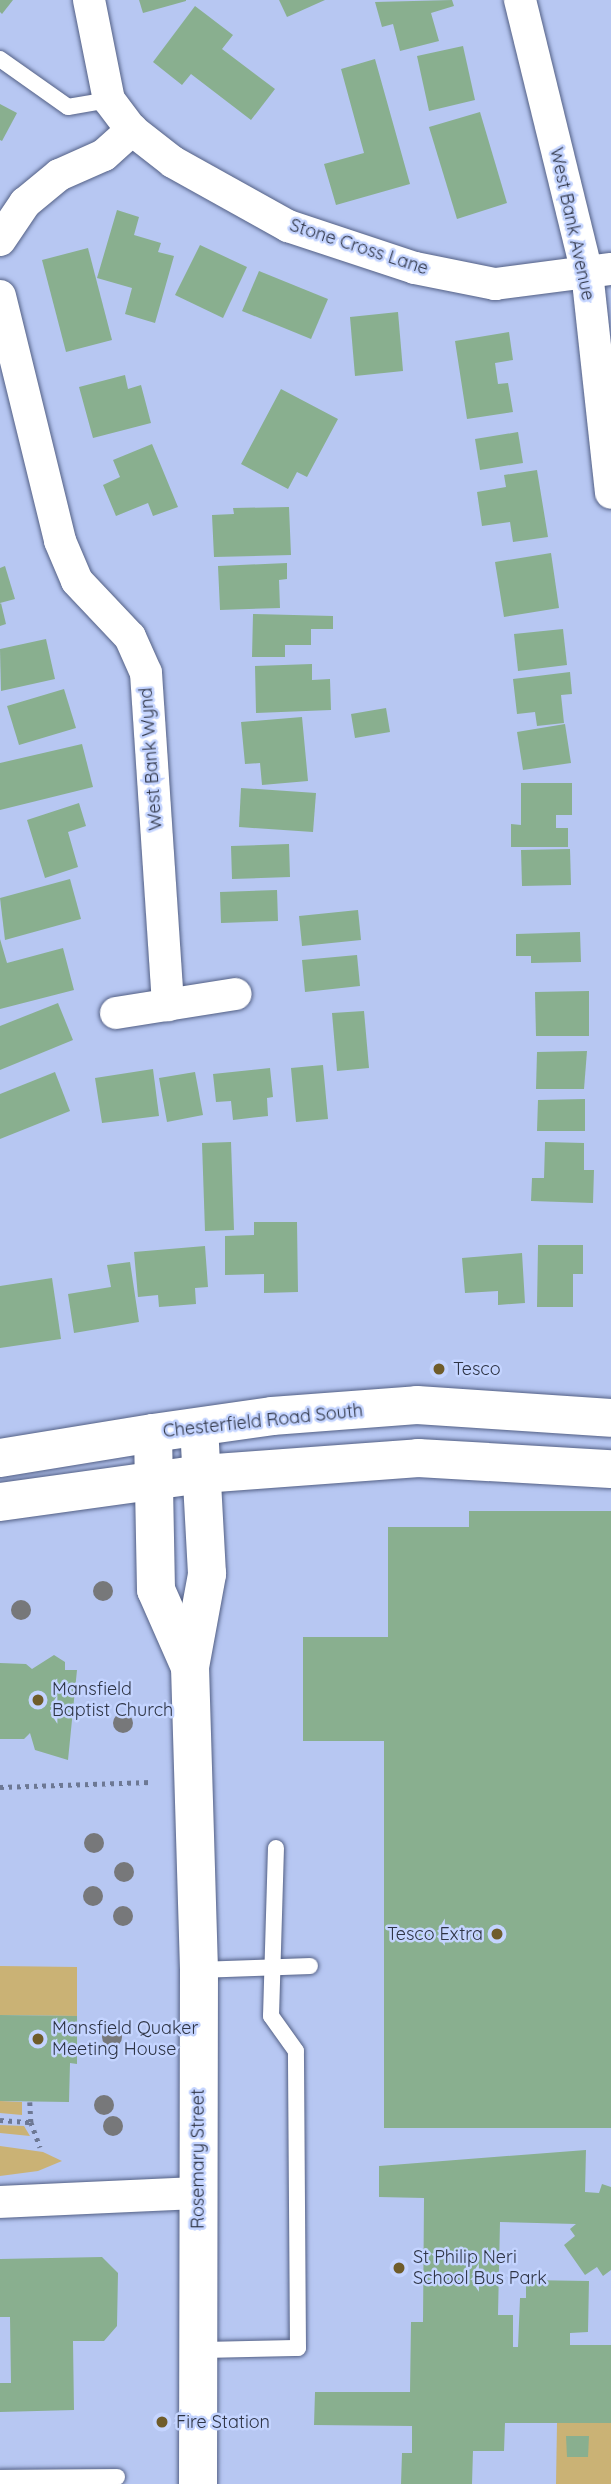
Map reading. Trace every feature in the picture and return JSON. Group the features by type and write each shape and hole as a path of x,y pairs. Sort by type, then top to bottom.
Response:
{"main road":[{"name":"Chesterfield Road South","path":"0,1458 272,1416 417,1405 611,1418"},
{"name":"Rosemary Street","path":"198,2484 197,2193 200,1970 190,1667 207,1574 199,1428"},
{"name":"Rosemary Street","path":"153,1433 156,1590 190,1667"},
{"path":"0,1502 202,1474 418,1458 611,1469"}],"street":[{"path":"89,0 109,100"},
{"name":"West Bank Avenue","path":"520,0 599,271 611,493"},
{"name":"Stone Cross Lane","path":"109,100 132,130 173,162 288,226 415,268 495,284 599,271"},
{"path":"0,240 25,203 59,175 104,155 132,130"},
{"name":"West Bank Wynd","path":"0,296 60,541 77,580 131,637 146,673 168,1004"},
{"path":"116,1013 236,994"},
{"path":"0,2202 197,2193"}],"lane":[{"path":"0,59 68,107 109,100"},
{"path":"197,2350 298,2348 296,2051 271,2016 276,1848"},
{"path":"200,1970 310,1966"},
{"path":"0,2478 56,2481 117,2477"}],"path":[{"path":"0,1787 151,1782"},
{"path":"30,2102 31,2122 40,2147"},
{"path":"0,2120 31,2122"}],"shaded area":[{"path":"0,1966 77,1967 77,2016 0,2015"},
{"path":"0,2101 22,2102 22,2115 0,2113"},
{"path":"0,2125 24,2126 30,2136 0,2133"},
{"path":"0,2146 43,2152 62,2161 38,2171 0,2176"},
{"path":"557,2423 611,2423 611,2484 556,2484"}],"building":[{"path":"0,0 13,0 2,14 0,12"},
{"path":"139,0 186,0 186,1 143,13"},
{"path":"279,0 325,0 287,17"},
{"path":"452,0 454,6 431,13 439,41 400,51 393,24 382,27 375,2"},
{"path":"195,6 233,35 222,49 275,89 251,120 191,74 182,85 153,62"},
{"path":"463,46 475,100 429,111 417,56"},
{"path":"375,59 410,184 336,205 324,164 364,153 341,69"},
{"path":"0,104 17,113 2,141 0,140"},
{"path":"480,112 507,203 457,219 429,127"},
{"path":"117,210 139,217 134,235 161,243 158,252 174,256 155,323 125,314 132,288 97,278"},
{"path":"200,245 247,267 223,318 175,295"},
{"path":"88,248 112,340 66,352 42,260"},
{"path":"259,271 328,299 311,339 242,311"},
{"path":"398,312 403,371 355,376 350,317"},
{"path":"509,332 513,360 495,363 498,384 508,383 513,412 467,419 455,341"},
{"path":"125,375 128,389 141,385 151,423 93,438 79,387"},
{"path":"281,389 338,419 307,477 297,472 288,489 241,464"},
{"path":"518,432 523,463 480,470 475,439"},
{"path":"152,444 178,507 153,516 148,503 116,516 103,485 120,477 113,460"},
{"path":"537,470 548,537 513,542 510,522 482,526 477,492 506,487 504,475"},
{"path":"289,507 291,555 214,557 212,515 234,514 233,508"},
{"path":"551,553 559,608 504,617 495,562"},
{"path":"287,563 287,579 279,580 280,608 220,610 218,566"},
{"path":"5,566 15,599 0,603 0,568"},
{"path":"0,604 6,624 0,626"},
{"path":"253,614 333,616 333,629 311,629 311,645 285,645 285,657 252,657"},
{"path":"563,629 567,665 518,671 514,634"},
{"path":"46,639 55,679 1,691 0,649"},
{"path":"312,664 312,680 330,679 331,710 256,713 255,666"},
{"path":"570,672 572,694 561,695 564,723 537,726 535,712 517,714 513,679"},
{"path":"64,689 76,728 19,745 7,706"},
{"path":"386,708 390,732 355,738 351,714"},
{"path":"302,717 308,781 262,785 260,763 245,764 241,722"},
{"path":"565,724 571,763 523,770 517,732"},
{"path":"82,744 93,787 0,810 0,763"},
{"path":"521,783 572,783 572,815 556,815 556,828 568,828 568,847 511,847 511,824 521,825"},
{"path":"241,788 316,793 313,832 239,827"},
{"path":"79,803 86,826 68,832 78,867 45,878 27,820"},
{"path":"289,844 290,877 232,879 231,846"},
{"path":"570,849 571,885 522,886 521,850"},
{"path":"70,879 81,919 5,940 0,898"},
{"path":"277,890 278,921 221,923 220,892"},
{"path":"358,910 361,940 302,946 299,916"},
{"path":"580,932 581,962 531,963 531,956 516,956 516,934"},
{"path":"0,939 7,963 63,948 74,990 0,1009"},
{"path":"357,955 360,986 305,992 302,960"},
{"path":"589,991 589,1036 536,1036 535,992"},
{"path":"58,1003 73,1040 0,1070 0,1026"},
{"path":"364,1011 369,1068 337,1071 332,1013"},
{"path":"587,1051 584,1089 536,1089 537,1052"},
{"path":"323,1065 328,1119 296,1122 291,1068"},
{"path":"270,1068 273,1097 267,1098 268,1116 233,1120 231,1101 216,1102 213,1074"},
{"path":"153,1069 159,1116 102,1123 95,1078"},
{"path":"55,1072 70,1111 0,1139 0,1094"},
{"path":"195,1072 203,1115 167,1122 159,1078"},
{"path":"585,1099 585,1131 537,1131 538,1100"},
{"path":"231,1142 234,1230 205,1231 202,1143"},
{"path":"545,1142 584,1143 584,1170 594,1170 593,1203 531,1201 532,1178 544,1178"},
{"path":"254,1222 297,1222 298,1292 264,1293 264,1274 225,1275 225,1236 254,1235"},
{"path":"538,1245 583,1245 583,1274 573,1274 573,1307 537,1307"},
{"path":"205,1246 208,1287 195,1288 196,1304 159,1307 158,1295 138,1297 134,1252"},
{"path":"522,1253 525,1303 498,1305 498,1291 465,1293 462,1258"},
{"path":"130,1262 139,1322 74,1333 68,1294 111,1287 107,1265"},
{"path":"52,1278 61,1339 0,1348 0,1286"},
{"name":"Tesco Extra","path":"469,1511 611,1511 611,2128 384,2128 384,1741 303,1741 303,1637 388,1637 388,1527 469,1527"},
{"name":"Mansfield Baptist Church","path":"54,1655 65,1662 65,1670 77,1670 68,1760 35,1750 30,1733 24,1739 0,1739 0,1663 26,1664 32,1669"},
{"name":"Mansfield Quaker Meeting House","path":"0,2015 77,2016 77,2064 70,2063 69,2102 0,2101"},
{"path":"586,2150 585,2192 599,2193 602,2184 611,2187 611,2270 603,2276 597,2267 585,2275 564,2245 575,2236 570,2229 576,2224 500,2222 498,2315 513,2315 513,2347 518,2347 520,2298 526,2298 526,2280 589,2281 588,2332 570,2333 570,2345 611,2345 611,2423 505,2423 504,2451 473,2451 472,2484 401,2484 402,2453 412,2453 412,2426 314,2425 315,2392 410,2392 411,2322 423,2322 424,2198 379,2197 379,2166"},
{"path":"102,2257 118,2273 117,2326 104,2341 73,2341 74,2410 0,2412 0,2383 11,2383 10,2317 0,2317 0,2259"},
{"path":"566,2436 589,2436 588,2457 567,2457"}],"place":[{"name":"Tesco","path":"439,1369"},
{"name":"Mansfield Baptist Church","path":"38,1700"},
{"name":"Tesco Extra","path":"497,1934"},
{"name":"Mansfield Quaker Meeting House","path":"38,2039"},
{"name":"St Philip Neri School Bus Park","path":"399,2268"},
{"name":"Fire Station","path":"162,2422"}]}
